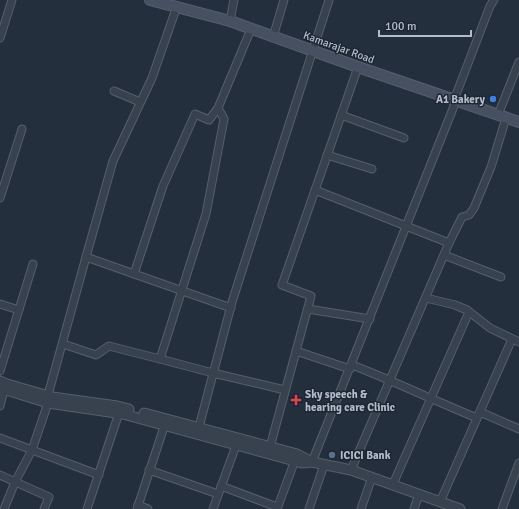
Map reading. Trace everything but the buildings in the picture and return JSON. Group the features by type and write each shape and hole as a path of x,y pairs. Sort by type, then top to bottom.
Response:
{"main road":[{"name":"Kamarajar Road","path":"150,0 230,21 455,101 519,122"}],"street":[{"path":"0,38 2,26 12,0"},
{"path":"230,21 234,0"},
{"path":"273,37 284,0"},
{"path":"199,427 231,308 329,0"},
{"path":"312,462 407,226 490,6 494,0"},
{"path":"4,509 15,482 32,450 48,399 113,161 152,78 177,6"},
{"path":"134,274 164,186 195,114 209,120 218,108 251,29"},
{"path":"351,470 449,243 462,217 469,215 474,208 491,167 502,117 519,62"},
{"path":"270,447 311,296 282,285 358,67"},
{"path":"114,91 140,102"},
{"path":"160,359 206,214 224,119 218,108"},
{"path":"341,115 404,138"},
{"path":"0,198 22,129"},
{"path":"327,155 372,169"},
{"path":"315,190 449,243"},
{"path":"444,255 501,277"},
{"path":"86,257 231,308"},
{"path":"0,371 33,264"},
{"path":"426,298 455,304 469,312 490,328 516,340 478,415 440,502"},
{"path":"0,304 19,310"},
{"path":"308,309 370,319"},
{"path":"394,484 469,312"},
{"path":"63,344 96,356 109,346 285,390"},
{"path":"296,351 390,380 431,399 519,429"},
{"path":"0,381 48,399 52,396 117,406 199,427 238,442 302,463 312,462"},
{"path":"0,406 2,389 119,413 238,442 270,447 297,454 312,462 351,470 394,484 460,509"},
{"path":"87,509 119,413"},
{"path":"148,509 137,507 165,424"},
{"path":"0,438 99,475"},
{"path":"212,509 238,442"},
{"path":"221,486 277,508 295,460"},
{"path":"502,509 519,463"},
{"path":"309,509 324,465"},
{"path":"150,470 218,494"},
{"path":"0,476 49,497 44,509"},
{"path":"361,509 372,477"},
{"path":"414,509 420,494"}],"place":[{"name":"A1 Bakery","path":"493,99"},
{"name":"Sky speech & hearing care Clinic","path":"296,400"},
{"name":"ICICI Bank","path":"332,455"}]}
